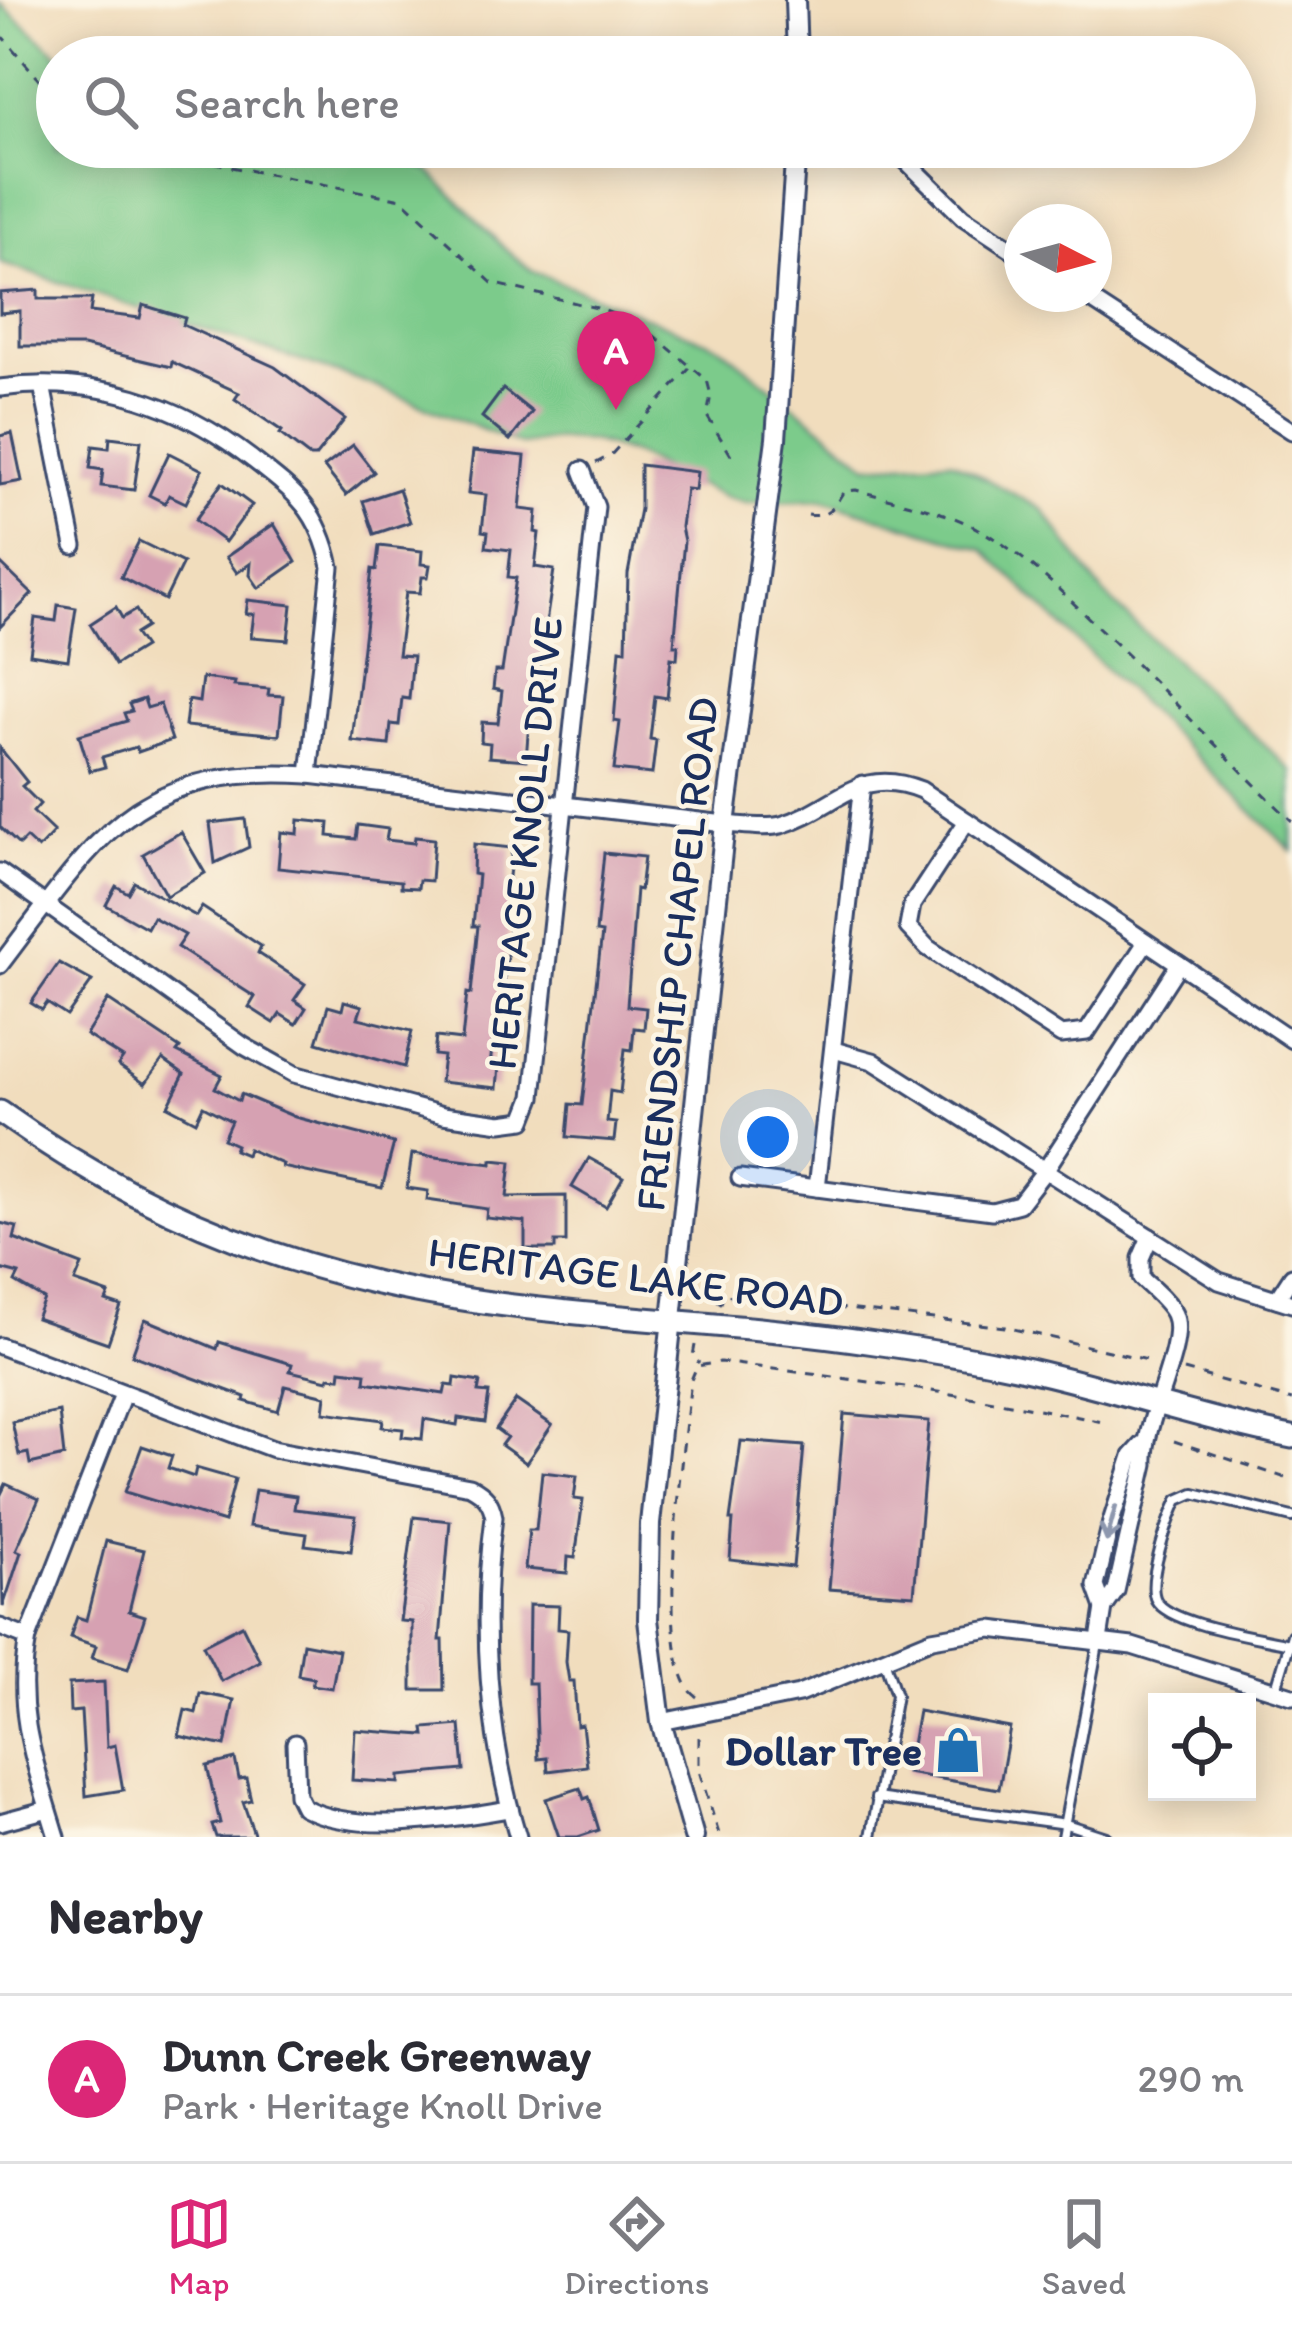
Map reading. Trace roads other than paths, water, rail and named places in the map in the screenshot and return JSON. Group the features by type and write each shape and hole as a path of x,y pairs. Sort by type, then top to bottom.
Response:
{"main road":[{"name":"HERITAGE LAKE ROAD","path":"0,1112 125,1191 211,1232 296,1262 380,1284 487,1302 870,1342 1004,1364 1292,1437"}],"street":[{"path":"795,0 796,36"},
{"name":"FRIENDSHIP CHAPEL ROAD","path":"694,1837 661,1722 648,1618 650,1524 725,824 776,439 795,168"},
{"path":"913,168 963,217 1004,244"},
{"path":"1110,312 1292,431"},
{"path":"42,385 74,546"},
{"path":"0,388 42,385 129,394 188,417 282,482 312,512 325,538 331,567 309,775"},
{"name":"HERITAGE KNOLL DRIVE","path":"46,905 244,1046 293,1074 426,1112 515,1123 524,1120 533,1097 596,507 582,470"},
{"path":"0,964 92,846 115,825 168,793 225,775 309,775 725,824 778,826 876,780 903,783 967,821 1292,1040"},
{"path":"818,1188 862,784"},
{"path":"967,821 912,904 908,927 928,948 1061,1035 1074,1036 1087,1032 1146,941"},
{"path":"0,872 46,905"},
{"path":"740,1178 992,1211 1018,1204 1046,1169 1179,964"},
{"path":"835,1050 873,1061 1219,1281 1284,1302 1292,1276"},
{"path":"1099,1640 1104,1608 1096,1586 1111,1522 1132,1456 1144,1444 1177,1335 1174,1314 1141,1278 1141,1258 1150,1237"},
{"path":"0,1346 273,1449 470,1486 483,1493 494,1517 487,1602 492,1711 518,1837"},
{"path":"57,1837 22,1704 21,1673 28,1637 123,1394"},
{"path":"0,1627 28,1637"},
{"path":"661,1722 799,1694 932,1639 991,1629 1132,1646 1284,1693"},
{"path":"295,1743 297,1796 303,1807 321,1815 407,1823 509,1808"},
{"path":"0,1822 48,1809"}],"lane":[{"path":"1284,1693 1291,1640 1174,1617 1156,1603 1152,1584 1178,1500 1194,1493 1292,1517"},
{"path":"1062,1837 1099,1640"},
{"path":"871,1837 896,1695 883,1657"},
{"path":"876,1798 1066,1824 1106,1837"}],"place":[{"name":"Dunn Creek Greenway","path":"616,410"},
{"name":"Dollar Tree","path":"958,1750"}]}
